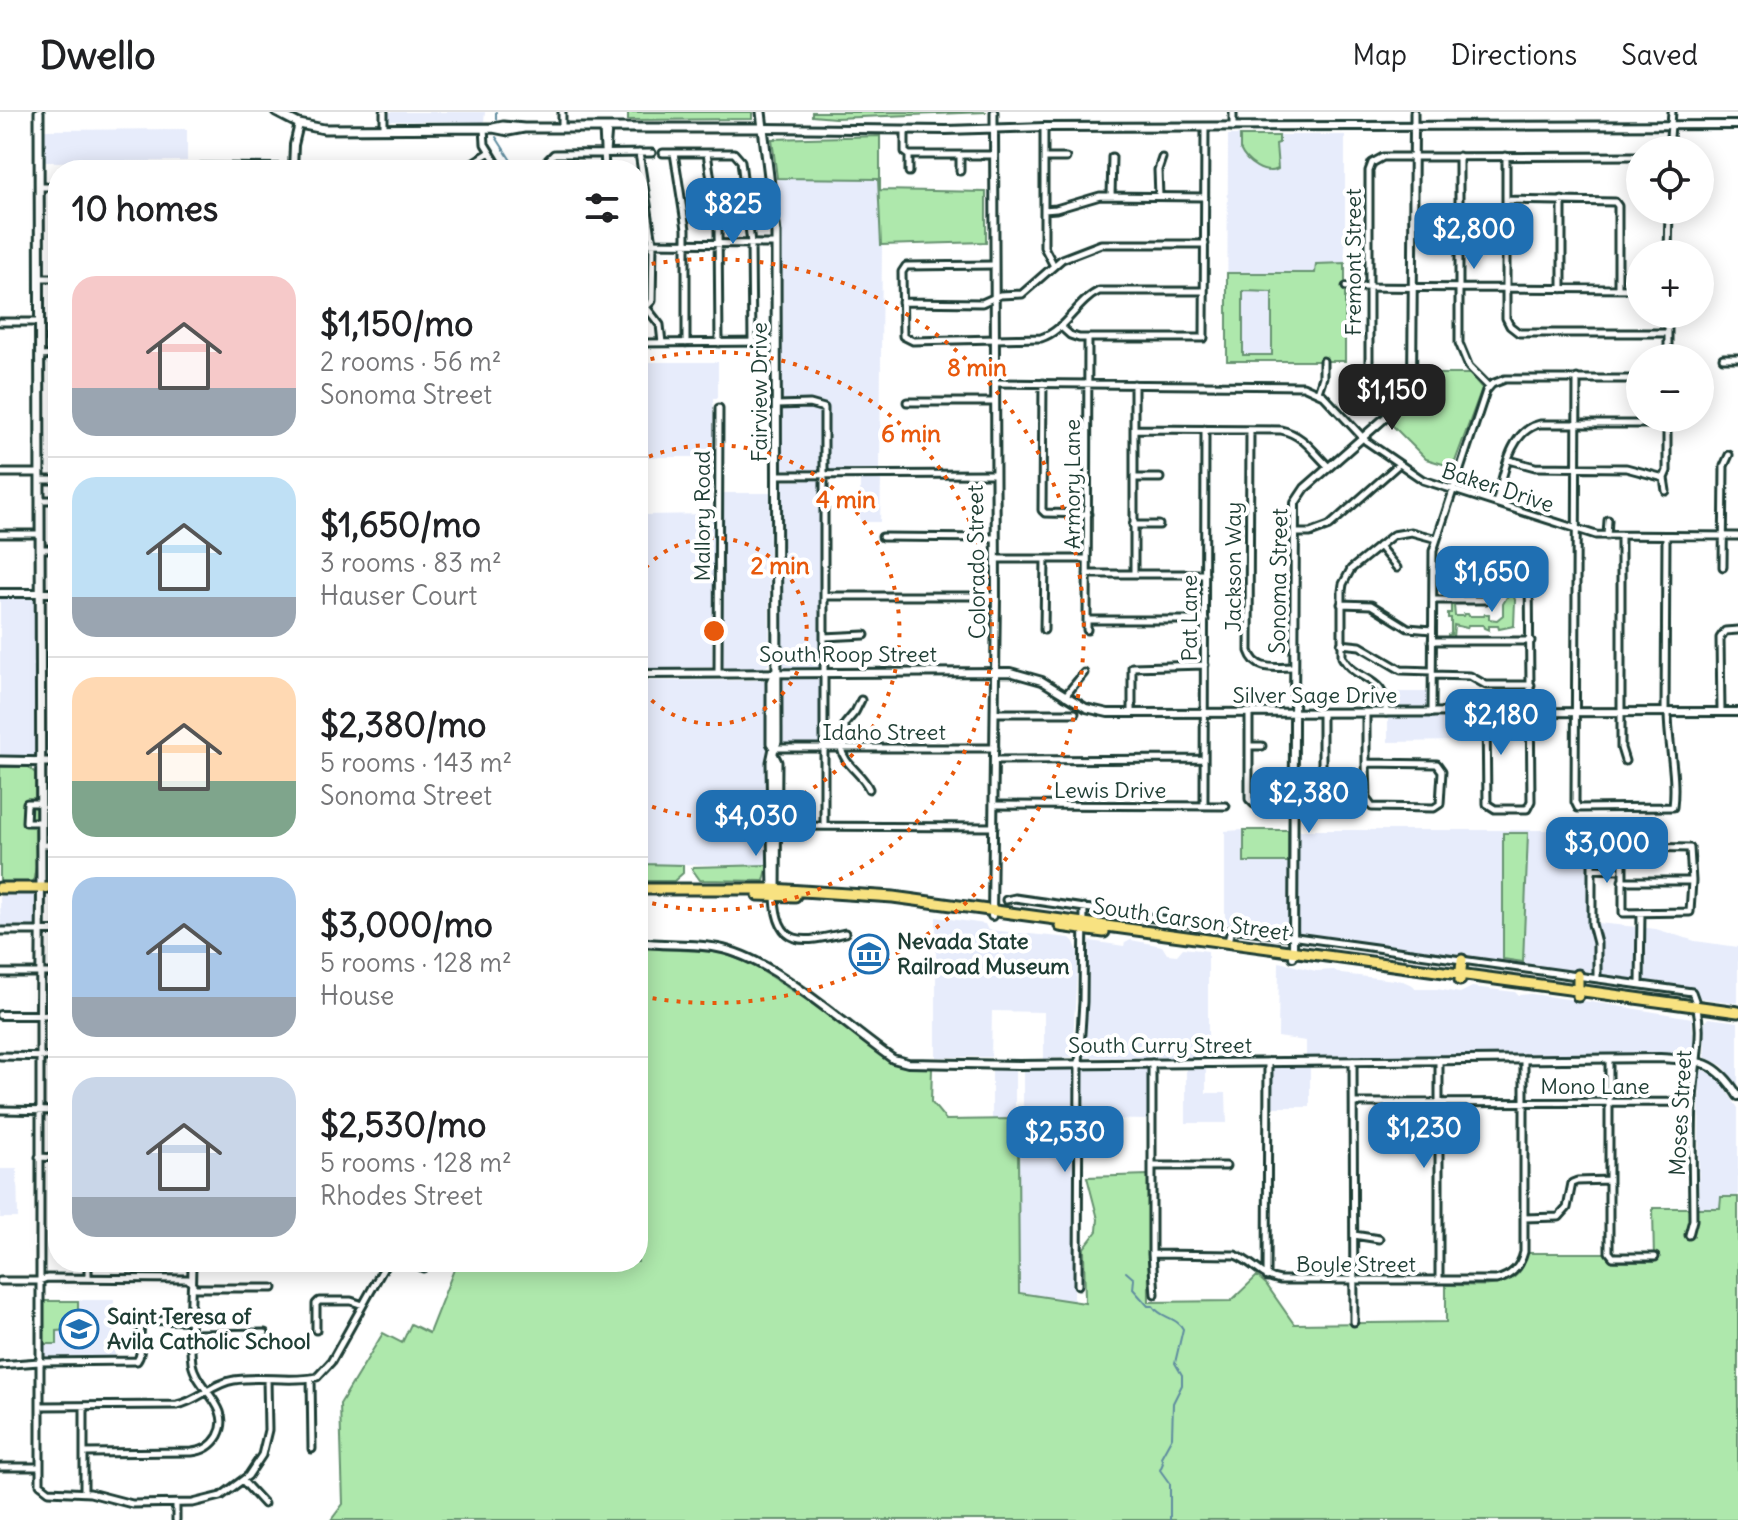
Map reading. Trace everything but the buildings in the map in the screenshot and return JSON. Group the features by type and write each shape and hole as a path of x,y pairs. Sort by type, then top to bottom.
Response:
{"main road":[{"path":"39,112 41,888"},
{"path":"276,112 299,124 324,129 516,126 761,128"},
{"name":"Fairview Drive","path":"761,112 776,244 777,742 771,762 774,891"},
{"name":"Fairview Drive","path":"774,752 777,762 774,891"},
{"path":"0,761 48,762"},
{"path":"0,888 48,888"},
{"name":"South Carson Street","path":"648,892 774,891 992,913 1738,1015"},
{"path":"1460,977 1462,960"},
{"path":"1578,975 1578,993"}],"street":[{"path":"384,112 384,129"},
{"path":"562,112 562,128"},
{"name":"Colorado Street","path":"992,913 996,596 993,474 994,112"},
{"path":"1233,112 1233,128"},
{"name":"Sonoma Street","path":"1293,954 1295,511 1298,496 1396,408 1409,392 1413,378 1414,112"},
{"path":"1669,136 1672,112"},
{"path":"293,160 299,124"},
{"path":"761,128 905,130 1738,125"},
{"path":"1044,127 1044,247 1054,266"},
{"path":"1060,326 1073,337 1204,338 1205,127"},
{"path":"488,128 484,141 495,160"},
{"path":"605,160 606,128"},
{"path":"905,130 905,152 909,155 994,155"},
{"path":"477,160 490,152"},
{"path":"639,153 640,160"},
{"path":"548,160 559,154 652,153"},
{"path":"663,153 734,153 741,161 751,243 752,342"},
{"path":"674,153 686,242 686,343"},
{"path":"707,153 719,243 719,343"},
{"path":"909,155 909,172"},
{"path":"960,155 960,171"},
{"path":"1414,156 1626,156"},
{"name":"Fremont Street","path":"1396,408 1375,381 1369,366 1369,171 1377,159 1414,156"},
{"path":"1459,156 1461,353 1469,367 1489,387"},
{"path":"1506,156 1506,318 1510,326 1519,333 1668,333"},
{"path":"1111,196 1112,157"},
{"path":"1044,158 1066,158"},
{"path":"1159,196 1158,170 1162,158"},
{"path":"38,187 48,187"},
{"path":"1044,210 1059,209 1092,197 1205,197"},
{"path":"1506,200 1611,200 1617,204 1618,289"},
{"path":"1562,200 1562,289"},
{"path":"648,211 653,243 652,297 648,304"},
{"path":"648,243 776,244"},
{"path":"902,302 982,303 1000,295 1026,292 1065,257 1105,244 1205,244"},
{"path":"994,265 906,266 902,272 902,332 906,339 1046,337 1099,291 1204,291"},
{"path":"38,278 48,278"},
{"path":"1346,287 1626,289"},
{"path":"648,310 660,325 662,343"},
{"path":"0,322 39,322"},
{"path":"1668,328 1668,344"},
{"name":"Armory Lane","path":"1087,630 1088,338"},
{"path":"648,343 776,342"},
{"path":"39,356 48,356"},
{"path":"1723,358 1738,358"},
{"path":"993,383 1294,384 1318,392 1323,377 1323,361"},
{"path":"1577,378 1575,802 1582,809 1673,807 1674,759 1666,712 1666,536"},
{"path":"1432,713 1433,551 1481,398 1489,387 1505,379 1626,379"},
{"path":"1043,383 1042,510 1045,513 1088,514"},
{"path":"1134,384 1134,574"},
{"name":"Baker Drive","path":"1318,392 1332,403 1362,438 1419,479 1607,536 1738,536"},
{"path":"907,402 993,402"},
{"path":"777,405 810,404 824,408 824,826"},
{"name":"Mallory Road","path":"718,673 719,408"},
{"path":"1496,503 1518,437 1529,427 1540,424 1626,422"},
{"path":"1134,429 1281,430 1297,434 1329,467"},
{"name":"Pat Lane","path":"1204,806 1205,429"},
{"name":"Jackson Way","path":"1250,430 1249,651 1253,661 1263,667 1294,667"},
{"path":"1666,491 1667,432"},
{"path":"1723,567 1724,466 1729,455"},
{"path":"1509,460 1535,467 1626,468 1664,478"},
{"path":"1295,533 1310,533 1329,526 1398,465"},
{"path":"0,473 48,478"},
{"path":"777,475 993,474"},
{"path":"1134,478 1160,478"},
{"path":"39,500 48,500"},
{"path":"1607,536 1608,520"},
{"path":"1133,525 1159,525"},
{"path":"1386,713 1386,698 1382,690 1348,666 1342,657 1343,584 1346,577 1393,535 1404,532 1437,539"},
{"path":"0,534 40,534"},
{"path":"1621,536 1621,748 1625,761"},
{"path":"882,537 995,538"},
{"path":"1379,546 1397,568"},
{"path":"40,549 48,549"},
{"path":"1433,571 1471,571 1492,555 1512,557 1525,564 1529,571 1530,807 1488,807 1486,713"},
{"path":"1433,600 1486,600 1512,557"},
{"path":"996,559 1087,559"},
{"path":"1044,630 1045,559"},
{"path":"1087,574 1205,574"},
{"path":"0,593 48,593"},
{"path":"825,596 996,596"},
{"path":"1341,604 1375,606 1408,628 1432,630"},
{"path":"1087,620 1205,620"},
{"path":"1721,712 1720,638 1722,633 1738,630"},
{"path":"824,637 865,635"},
{"path":"1432,641 1531,641"},
{"path":"1341,644 1360,646 1401,670 1470,676 1486,685 1531,685"},
{"path":"1132,713 1132,667 1205,665"},
{"name":"South Roop Street","path":"648,674 995,672 1032,676 1096,711"},
{"path":"1064,696 1084,673"},
{"path":"861,700 845,724 844,759 863,778 869,789"},
{"name":"Silver Sage Drive","path":"1096,711 1738,712"},
{"path":"995,713 1075,713"},
{"path":"1249,713 1249,799 1254,804 1262,804"},
{"path":"1322,713 1322,804"},
{"path":"1366,713 1366,763 1367,800 1372,807 1434,808 1442,800 1442,771 1437,764 1366,763"},
{"path":"1249,746 1262,746"},
{"name":"Idaho Street","path":"774,752 824,747 995,748"},
{"path":"994,760 1204,759"},
{"path":"40,803 27,803 26,822 40,822"},
{"name":"Lewis Drive","path":"994,805 1226,806"},
{"path":"777,826 994,827"},
{"path":"41,845 48,845"},
{"path":"1592,846 1592,924 1597,943 1597,978"},
{"path":"1628,848 1690,848 1692,881 1690,912 1623,913 1623,855 1628,848"},
{"path":"1592,869 1617,870"},
{"path":"1622,881 1692,881"},
{"path":"41,888 40,1484 49,1491 84,1492 132,1504 211,1500 232,1490 256,1467 266,1441 267,1379"},
{"path":"774,891 780,926 796,940 813,941 845,933"},
{"path":"1006,900 1015,898 1217,927"},
{"path":"1078,1285 1079,1063 1084,907"},
{"path":"1226,945 1233,929 1640,984 1641,913"},
{"path":"0,931 48,931"},
{"name":"South Curry Street","path":"648,943 715,947 740,954 781,977 899,1061 1152,1063 1660,1058 1699,1061 1715,1068 1738,1096"},
{"path":"0,973 48,973"},
{"name":"Moses Street","path":"1640,984 1691,991 1694,994 1699,1061 1693,1102 1693,1220 1689,1235"},
{"path":"0,1015 48,1015"},
{"path":"0,1056 48,1057"},
{"path":"1524,1059 1524,1218 1559,1217 1567,1208 1572,1183 1609,1180"},
{"path":"1609,1059 1609,1250 1613,1257 1655,1257"},
{"path":"1439,1060 1439,1280"},
{"path":"1353,1061 1354,1322"},
{"path":"1267,1277 1268,1062"},
{"path":"1152,1063 1152,1254 1155,1294"},
{"name":"Mono Lane","path":"1354,1103 1693,1102"},
{"path":"0,1110 48,1111"},
{"path":"39,1157 48,1157"},
{"path":"1152,1166 1226,1166"},
{"name":"Boyle Street","path":"1152,1254 1235,1255 1247,1260 1267,1277 1280,1280 1496,1280 1517,1269 1524,1252 1524,1218"},
{"path":"1354,1235 1379,1239"},
{"path":"88,1272 88,1278"},
{"path":"84,1453 198,1451 216,1439 222,1418 219,1408 194,1370 192,1272"},
{"path":"40,1406 177,1405 197,1399 232,1380 311,1378 326,1370 381,1272"},
{"path":"0,1281 39,1281 47,1278 188,1279 195,1288 273,1288"},
{"path":"316,1330 316,1304 319,1301 351,1301 363,1305"},
{"path":"0,1365 137,1361 143,1321 191,1320"},
{"path":"192,1334 265,1333"},
{"path":"311,1378 312,1449"},
{"path":"84,1406 84,1492"},
{"path":"0,1467 39,1467"},
{"path":"243,1481 264,1504"},
{"path":"176,1504 176,1520"}],"shaded area":[{"path":"388,112 485,112 484,122 390,121"},
{"path":"187,129 187,160 45,162 45,130"},
{"path":"1228,135 1345,135 1345,361 1227,361"},
{"path":"776,178 878,179 882,245 880,472 783,469 782,235"},
{"path":"648,362 718,362 718,398 713,398 714,457 648,457"},
{"path":"818,480 821,743 782,743 783,481"},
{"path":"860,480 881,480 880,522 860,522"},
{"path":"720,493 770,493 769,664 764,668 725,668 722,665"},
{"path":"714,514 712,667 648,669 648,515"},
{"path":"0,598 35,598 35,756 0,756"},
{"path":"764,680 768,685 768,865 648,864 648,681"},
{"path":"1388,692 1436,692 1436,718 1464,718 1464,741 1388,742"},
{"path":"1244,830 1244,862 1288,862 1288,929 1285,931 1225,923 1225,831"},
{"path":"1297,830 1587,830 1588,922 1656,929 1695,941 1738,947 1738,1003 1699,998 1695,988 1299,933"},
{"path":"0,894 37,895 37,928 1,928 1,969"},
{"path":"936,917 985,924 988,930 1070,938 1074,942 1078,952 1072,1057 1044,1059 1044,1012 992,1011 991,1057 936,1057"},
{"path":"1131,940 1162,946 1167,954 1177,955 1183,948 1208,951 1208,1058 1085,1057 1090,941 1124,946"},
{"path":"1279,962 1316,971 1334,970 1341,974 1403,981 1415,989 1460,993 1472,987 1692,1018 1694,1052 1306,1056 1306,1041 1278,1037"},
{"path":"1708,1018 1738,1022 1738,1087 1723,1066 1705,1057 1704,1024"},
{"path":"1273,1067 1310,1067 1310,1107 1271,1107"},
{"path":"1086,1068 1145,1068 1149,1072 1148,1120 1082,1119 1082,1073"},
{"path":"1072,1069 1076,1073 1074,1302 1018,1293 1018,1145 1024,1144 1027,1135 1023,1128 1023,1070"},
{"path":"1186,1069 1206,1069 1206,1093 1226,1093 1227,1123 1186,1123"},
{"path":"992,1070 1015,1070 1015,1119 992,1119"},
{"path":"1702,1070 1718,1077 1738,1108 1738,1197 1721,1197 1721,1208 1698,1207"},
{"path":"0,1169 17,1169 18,1218 0,1218"},
{"name":"Saint Teresa of Avila Catholic School","path":"43,1300 114,1300 115,1358 43,1358"}],"green space":[{"path":"628,112 752,112 752,119 628,120"},
{"path":"812,112 987,112 835,118 812,116"},
{"path":"880,136 880,190 986,192 986,242 881,245 878,179 777,178 772,139"},
{"path":"1240,136 1279,136 1279,143 1276,144 1278,169 1267,171 1251,163 1240,149"},
{"path":"1345,263 1345,361 1227,361 1227,273 1315,273 1316,264","holes":["1243,291 1272,292 1272,355 1243,355"]},
{"path":"1419,374 1470,374 1482,388 1453,467 1426,459 1389,422 1410,400"},
{"path":"1516,565 1524,573 1526,590 1515,590 1513,594 1514,626 1499,629 1498,626 1489,626 1489,630 1483,625 1468,625 1467,628 1454,625 1453,638 1448,638 1451,634 1448,613 1451,613 1451,605 1454,605 1455,616 1489,614 1489,619 1497,620 1503,615 1503,604 1511,590 1506,582 1515,585 1522,572 1514,568"},
{"path":"0,767 29,767 35,773 36,867 33,883 0,883"},
{"path":"1244,830 1288,830 1288,862 1244,862"},
{"path":"1503,833 1528,833 1523,962 1503,959"},
{"path":"648,864 683,865 683,873 674,881 648,881"},
{"path":"768,865 764,881 700,880 692,869 693,867"},
{"path":"648,948 720,952 753,965 899,1066 932,1068 931,1102 946,1120 1015,1119 1015,1128 1009,1138 1018,1148 1019,1293 1085,1303 1084,1248 1097,1231 1098,1219 1087,1177 1148,1175 1149,1302 1231,1301 1257,1276 1294,1324 1446,1322 1446,1285 1484,1286 1507,1281 1516,1276 1527,1253 1605,1253 1613,1262 1654,1262 1653,1208 1720,1208 1721,1197 1738,1197 1738,1520 331,1520 343,1504 340,1404 383,1333 402,1343 411,1324 429,1333 453,1272 648,1272"},
{"path":"43,1301 78,1301 78,1317 69,1330 57,1331 57,1344 44,1344"}],"waterway":[{"path":"496,112 496,119"},
{"path":"496,137 511,160"},
{"path":"1126,1272 1134,1279 1133,1289 1148,1306 1153,1306 1183,1329 1175,1363 1182,1375 1182,1385 1173,1403 1172,1437 1161,1457 1163,1463 1160,1470 1170,1484 1170,1520"}],"place":[{"name":"Nevada State Railroad Museum","path":"869,954"},
{"name":"Saint Teresa of Avila Catholic School","path":"79,1329"}]}
